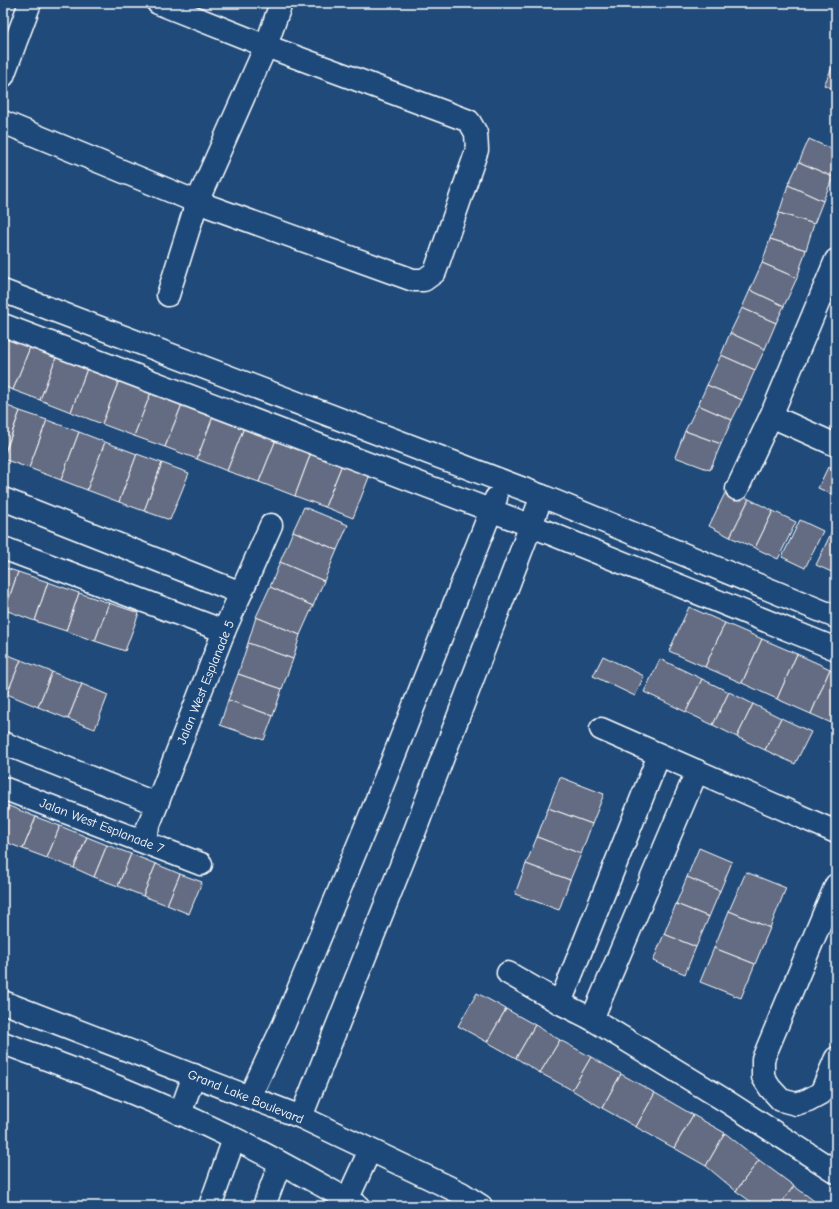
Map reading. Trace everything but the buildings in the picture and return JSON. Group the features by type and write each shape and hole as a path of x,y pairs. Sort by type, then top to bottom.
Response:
{"street":[{"path":"3,76 30,3"},
{"path":"3,122 197,202 413,280 424,280 434,272 476,150 476,134 469,121 266,46 158,3"},
{"path":"168,295 197,202 266,46 281,3"},
{"path":"737,489 831,291 836,260"},
{"path":"3,291 542,496 836,617"},
{"path":"3,325 532,526 836,649"},
{"path":"771,416 836,445"},
{"path":"250,1096 284,1024 492,511 501,481"},
{"path":"301,1117 416,828 532,526 542,496"},
{"path":"3,499 241,593"},
{"name":"Jalan West Esplanade 5","path":"143,840 224,631 271,525"},
{"path":"3,548 224,631"},
{"path":"601,729 836,832"},
{"path":"3,743 157,804"},
{"path":"560,1003 659,755"},
{"path":"592,1020 697,771"},
{"name":"Jalan West Esplanade 7","path":"3,788 143,840 201,864"},
{"path":"836,885 763,1059 763,1077 770,1088 781,1100 796,1104 821,1093 836,1058"},
{"path":"508,973 592,1020 836,1172"},
{"name":"Grand Lake Boulevard","path":"3,1002 194,1074 301,1117 461,1193 481,1206"},
{"path":"3,1043 66,1066 234,1138 353,1203 370,1150"},
{"path":"180,1114 194,1074"},
{"path":"210,1206 234,1138"},
{"path":"264,1206 280,1163"}]}
